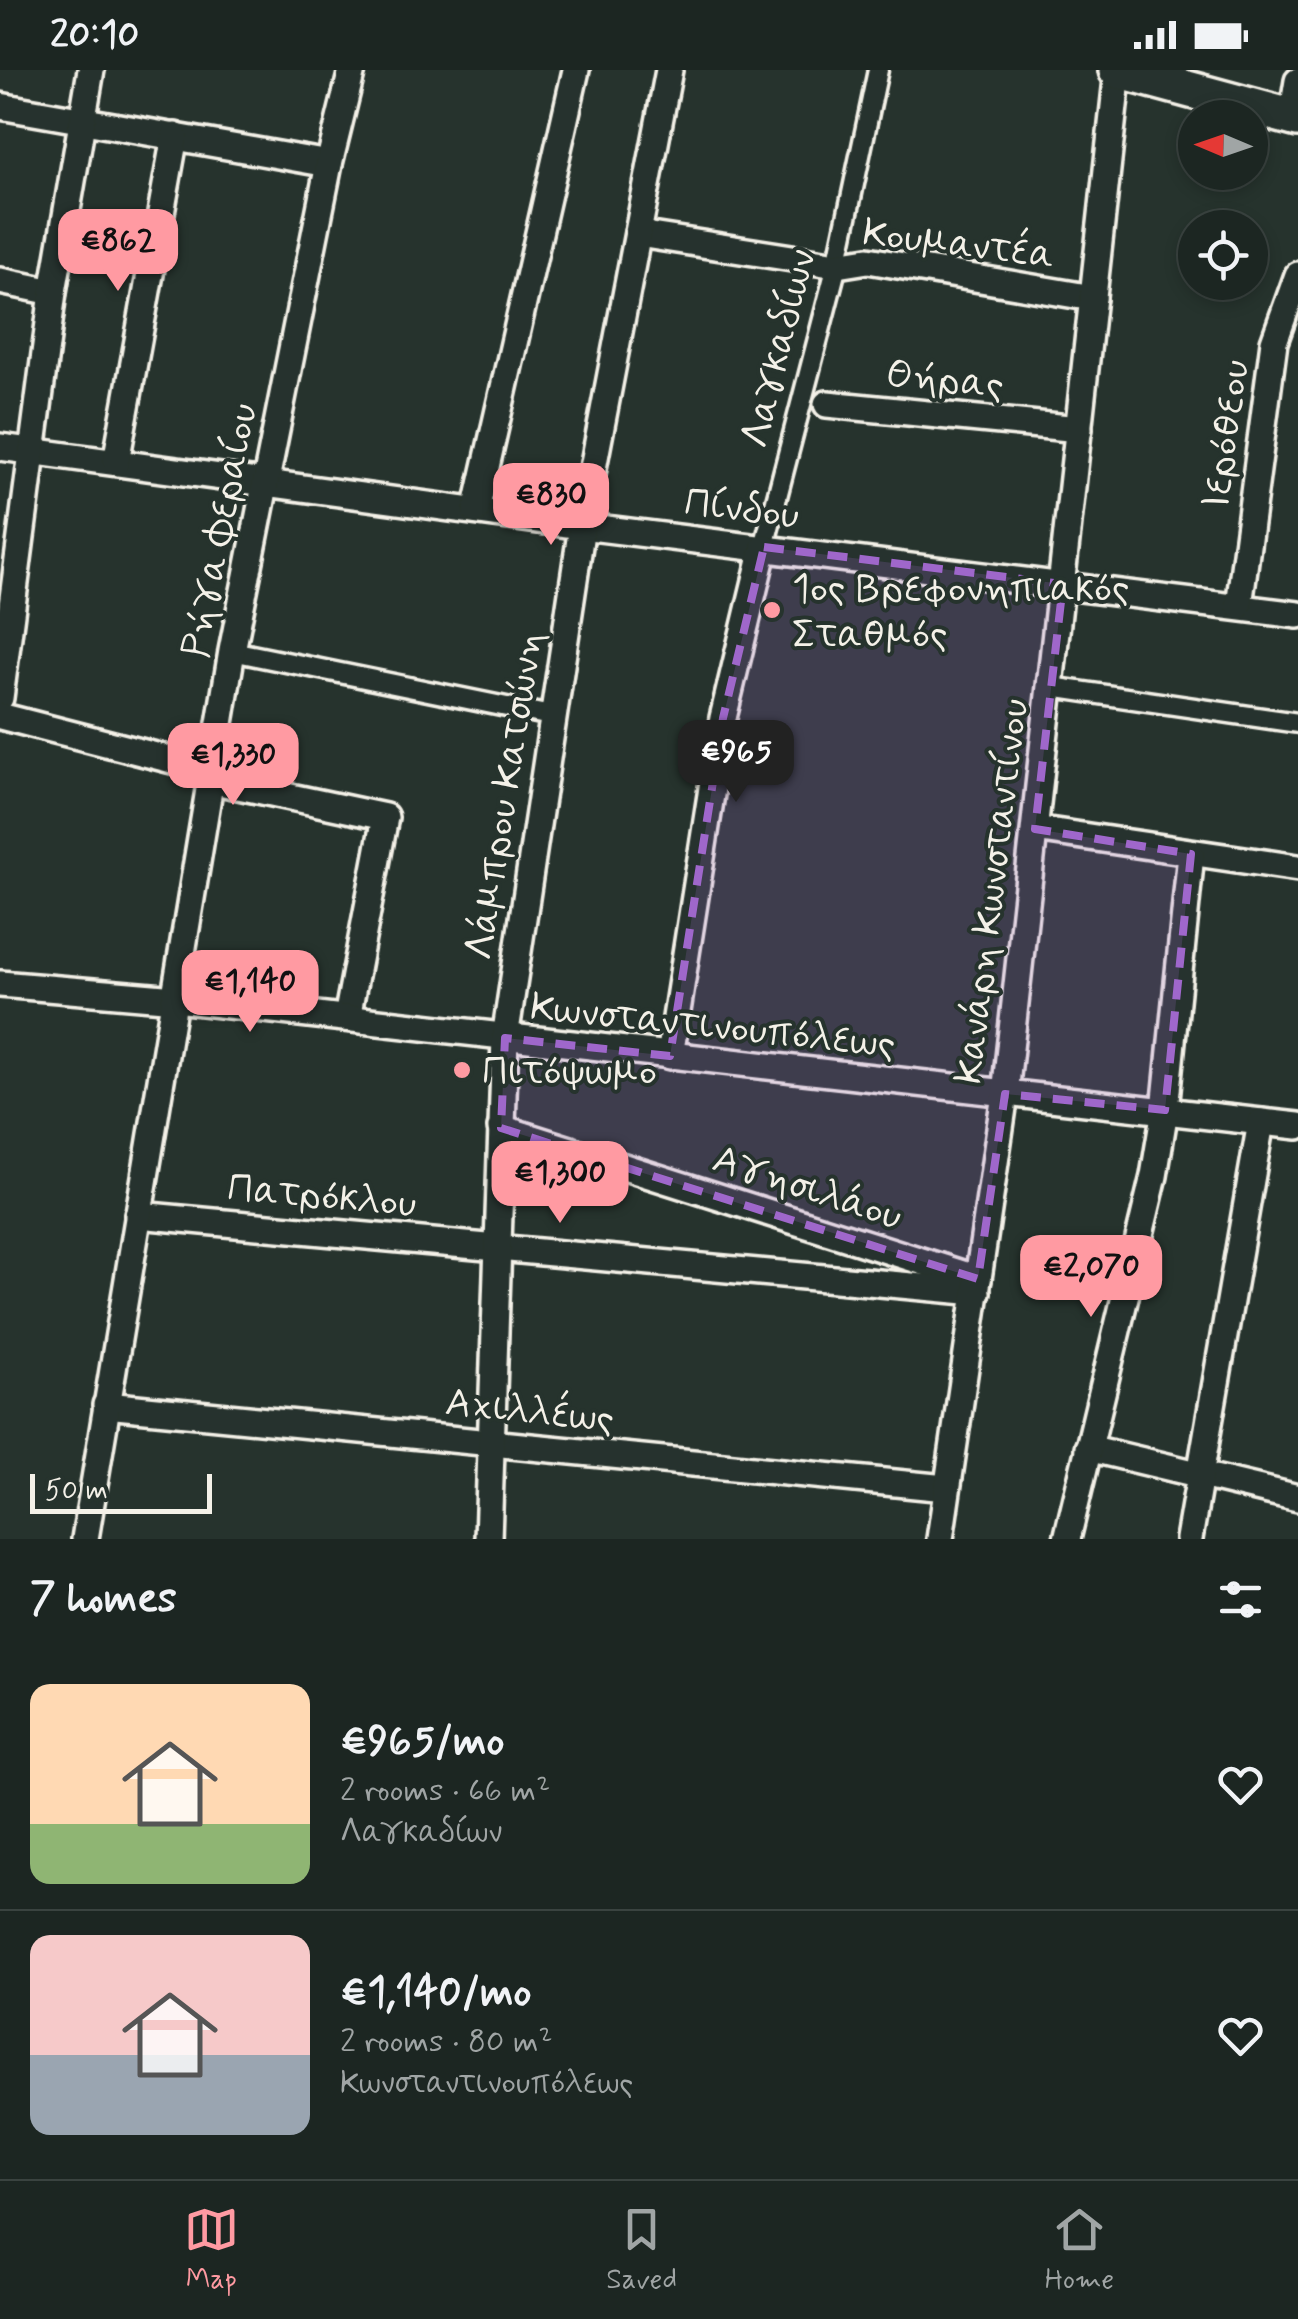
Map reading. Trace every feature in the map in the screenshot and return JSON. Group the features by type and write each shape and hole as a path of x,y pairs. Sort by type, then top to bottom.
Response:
{"main road":[{"path":"1118,70 1295,118"}],"street":[{"path":"0,698 53,292 91,70"},
{"name":"Ρήγα Φεραίου","path":"85,1539 232,651 352,70"},
{"path":"476,511 576,70"},
{"name":"Λάμπρου Κατσώνη","path":"488,1539 505,1038 582,526 669,70"},
{"name":"Λαγκαδίων","path":"670,1056 723,718 764,547 816,403 837,266 878,70"},
{"name":"Κανάρη Κωνσταντίνου","path":"940,1539 1005,1094 1118,70"},
{"path":"1295,118 1298,82"},
{"path":"0,106 330,164"},
{"path":"116,462 175,136"},
{"name":"Κουμαντέα","path":"638,234 837,266 868,260 1093,298"},
{"name":"Ιερόθεου","path":"1239,606 1274,342 1298,275"},
{"path":"0,281 53,292"},
{"name":"Θήρας","path":"816,403 1079,428"},
{"name":"Πίνδου","path":"0,447 582,526 1298,615"},
{"path":"232,651 551,716"},
{"path":"1051,687 1298,723"},
{"path":"0,716 211,775 384,817 347,1018"},
{"path":"1035,829 1298,868"},
{"path":"1067,1539 1154,1176 1192,854"},
{"name":"Κωνσταντινουπόλεως","path":"0,984 176,999 1298,1126"},
{"path":"1190,1539 1262,1122"},
{"name":"Αγησιλάου","path":"501,1128 978,1286"},
{"name":"Πατρόκλου","path":"138,1216 978,1286"},
{"name":"Αχιλλέως","path":"106,1404 946,1488"},
{"path":"1088,1448 1298,1498"}],"highlighted area":[{"path":"764,547 1063,584 1035,829 1191,854 1165,1110 1005,1094 978,1279 501,1128 505,1038 670,1056 723,718"}],"place":[{"name":"1ος Βρεφονηπιακός Σταθμός","path":"772,610"},
{"name":"Πιτόψωμο","path":"462,1070"}]}
